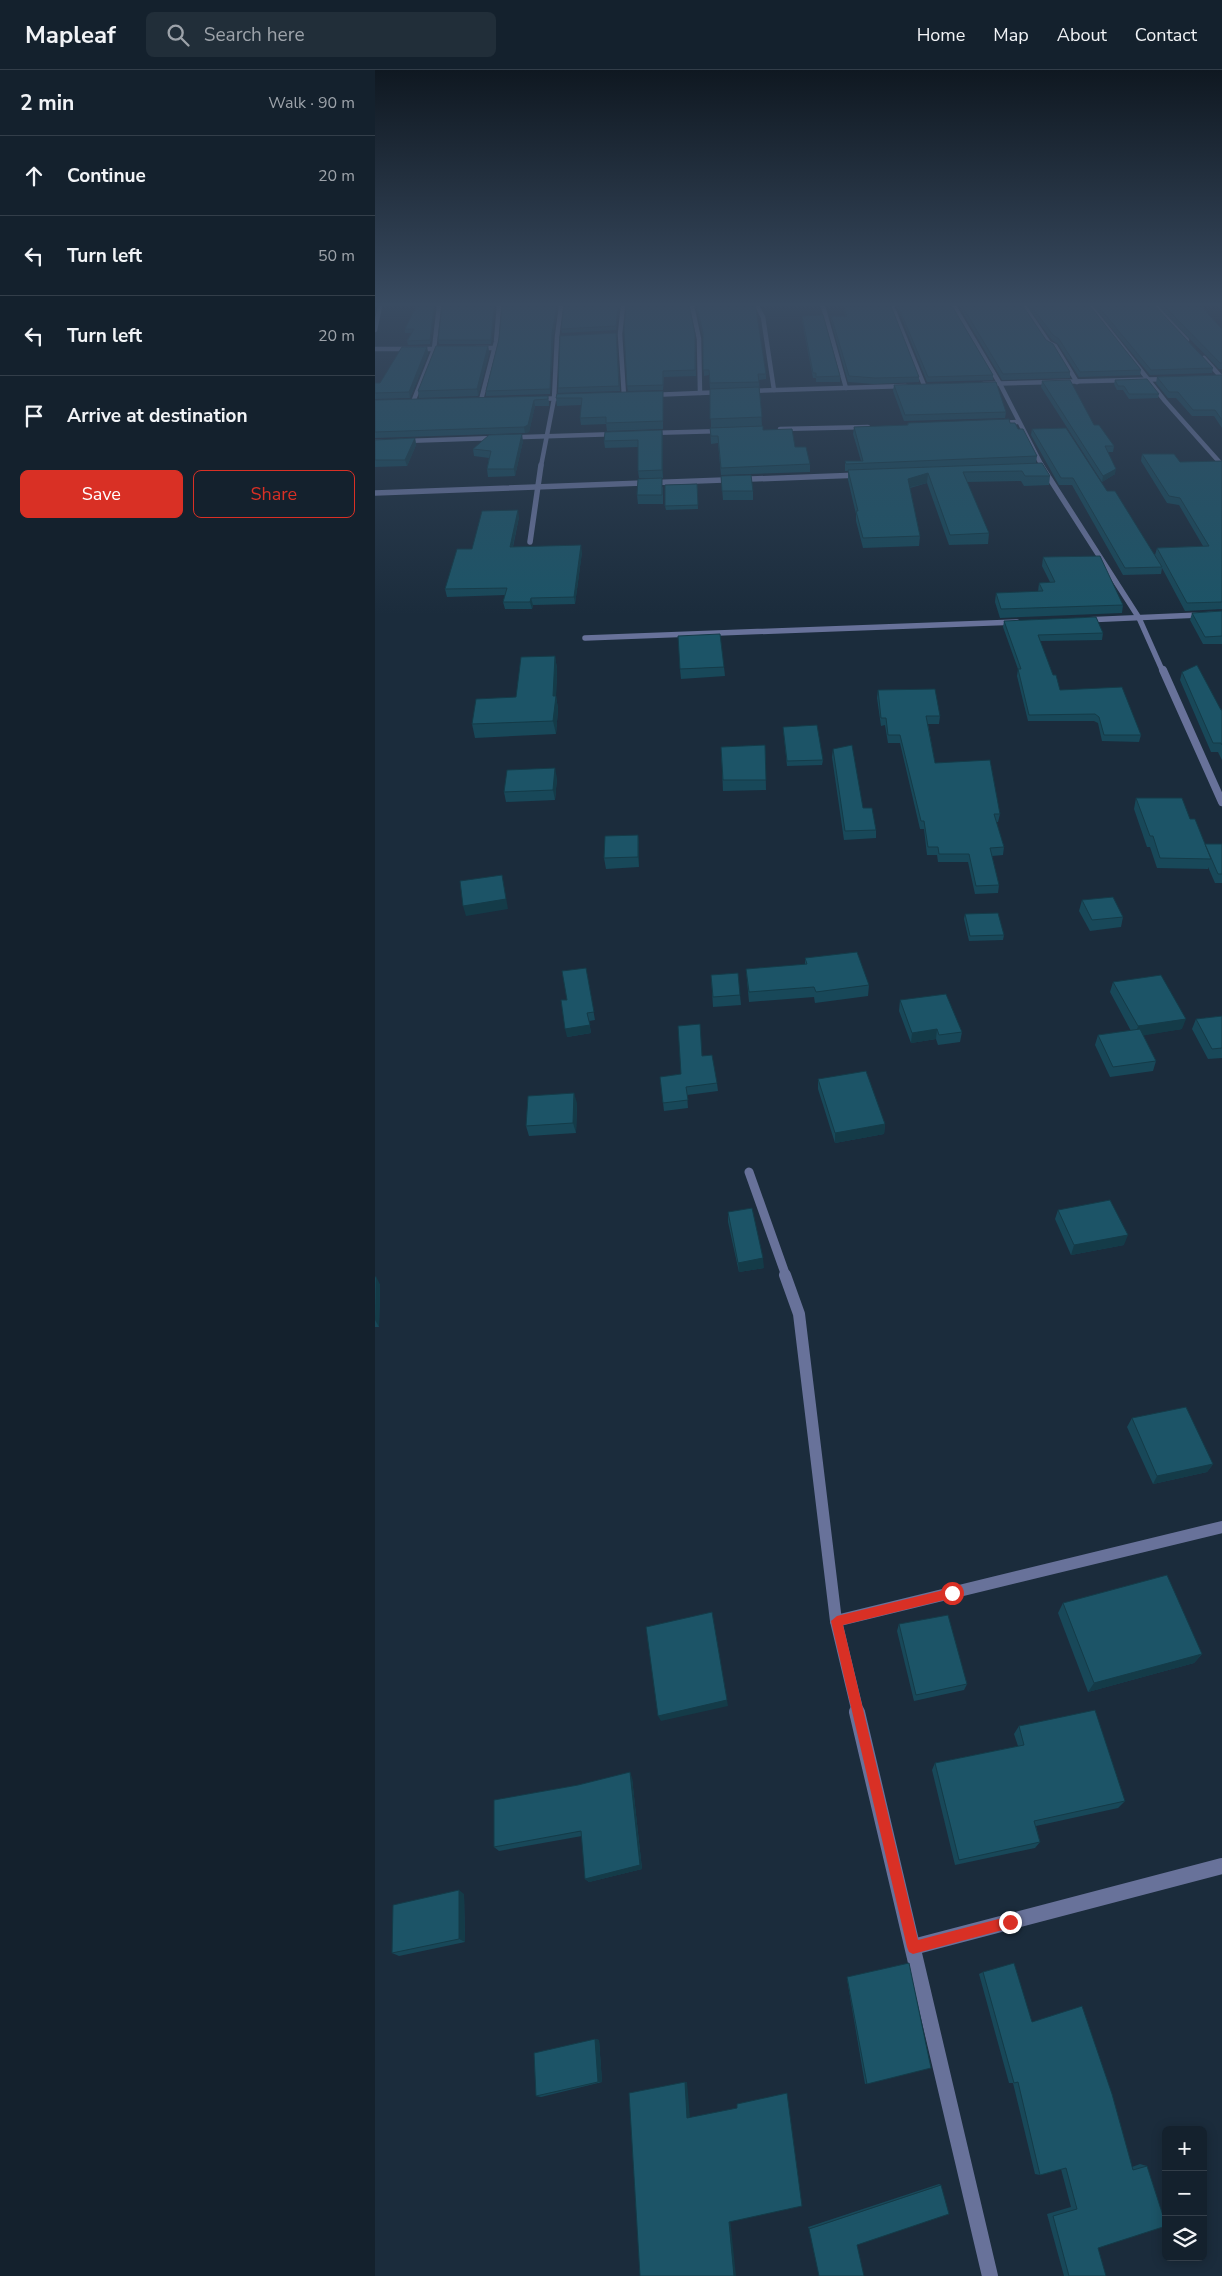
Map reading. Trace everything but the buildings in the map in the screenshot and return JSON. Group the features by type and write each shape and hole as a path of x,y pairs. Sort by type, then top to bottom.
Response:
{"street":[{"path":"530,542 545,437 552,409"},
{"path":"1012,409 1043,468 1139,618 1222,802"},
{"path":"1172,409 1222,465"},
{"path":"989,423 1019,422"},
{"path":"772,430 871,427"},
{"path":"643,434 732,431"},
{"path":"375,442 624,434"},
{"path":"1033,468 1043,468"},
{"path":"375,493 865,474"},
{"path":"1080,620 1222,614"},
{"path":"585,638 1020,622"},
{"path":"749,1172 799,1314 837,1621 990,2276"},
{"path":"837,1621 1222,1527"},
{"path":"913,1947 1222,1866"}],"route":[{"path":"952,1593 837,1621 913,1947 1010,1922"}]}
